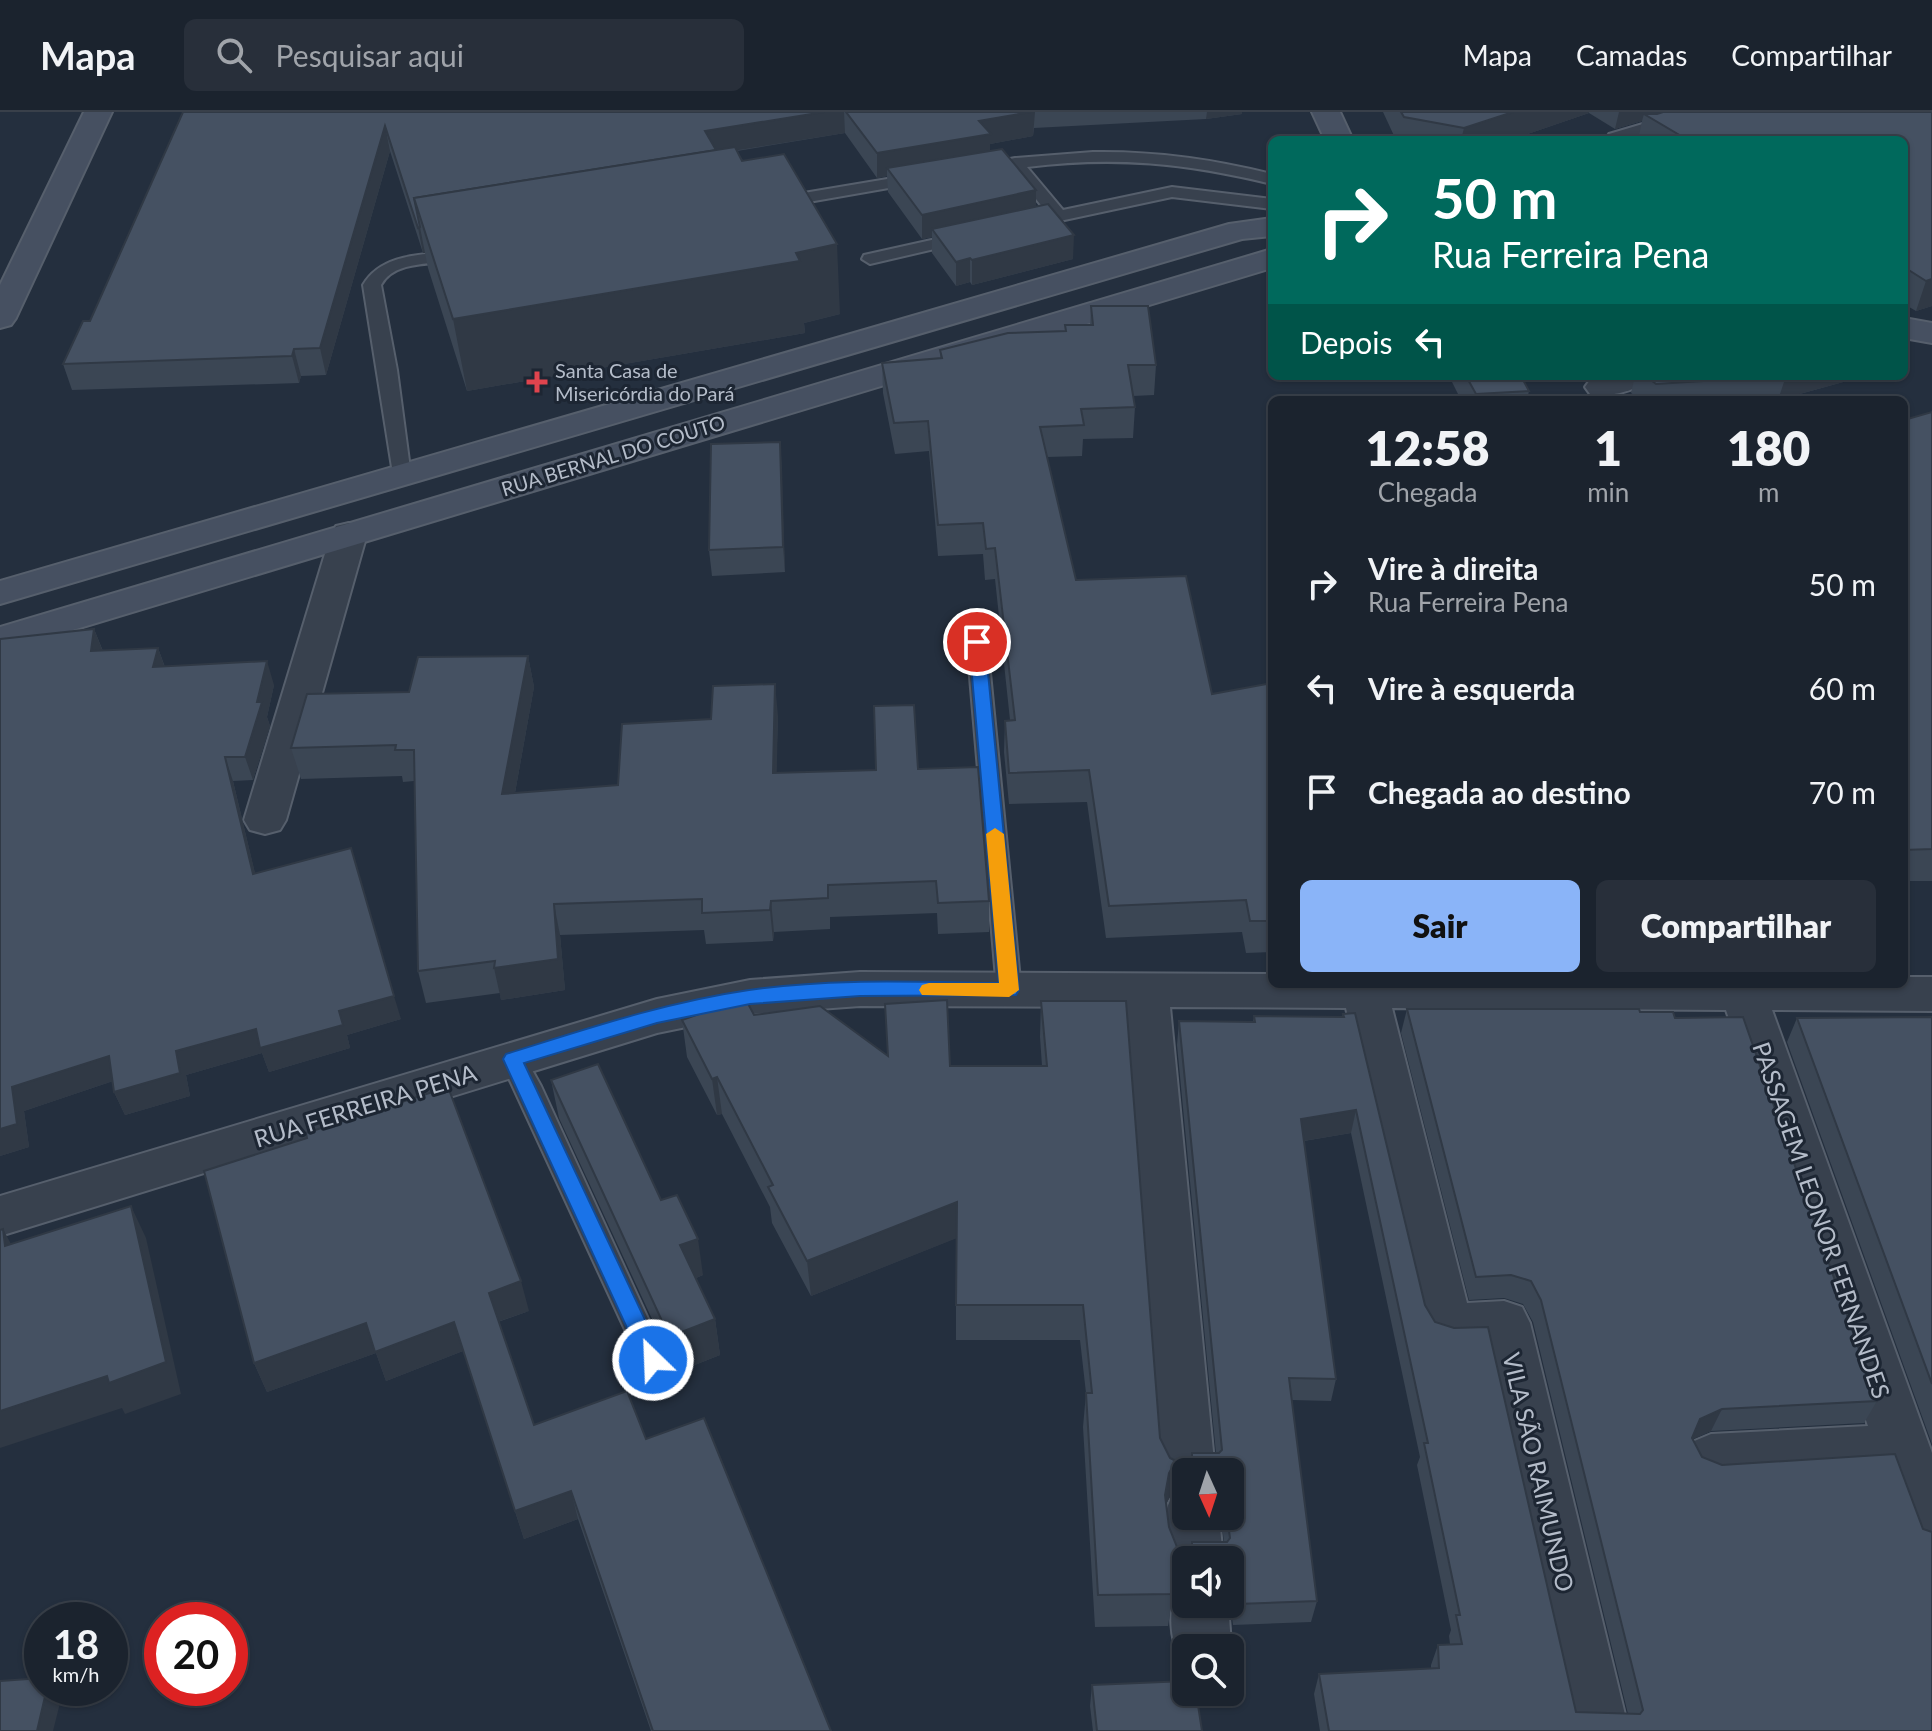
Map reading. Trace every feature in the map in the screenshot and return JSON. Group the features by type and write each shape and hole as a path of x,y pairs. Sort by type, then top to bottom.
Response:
{"street":[{"path":"0,316 98,112"},
{"path":"1326,112 1337,136"},
{"path":"1632,136 1713,112"},
{"name":"RUA BERNAL DO COUTO","path":"0,593 1240,230 1268,227"},
{"name":"RUA BERNAL DO COUTO","path":"0,640 1268,259"},
{"path":"1908,329 1932,333"},
{"path":"1602,387 1622,380"},
{"path":"265,820 349,534"},
{"name":"RUA FERREIRA PENA","path":"0,1216 657,1016 750,997 860,989 1932,994"},
{"path":"1146,990 1186,1458"},
{"name":"VILA SÃO RAIMUNDO","path":"1365,991 1447,1326 1504,1323 1599,1731"},
{"name":"PASSAGEM LEONOR FERNANDES","path":"1743,992 1932,1531"},
{"path":"1711,1459 1902,1448"}],"lane":[{"path":"968,171 1015,163 1102,157 1191,161 1268,178"},
{"path":"1172,192 1191,161"},
{"path":"1015,163 1059,216"},
{"path":"764,205 937,176"},
{"path":"1016,226 1172,192 1268,203"},
{"path":"870,259 986,233"},
{"path":"401,476 388,370 372,285 374,278 388,267 467,254"},
{"path":"977,642 1009,990"},
{"path":"513,1059 653,1360"}],"building":[{"path":"183,112 824,112 705,131 716,150 414,198 418,228 385,126 320,348 294,349 292,356 63,364 83,321 90,321"},
{"path":"846,112 1031,112 979,121 991,134 877,153"},
{"path":"1401,112 1513,112 1464,128 1404,117"},
{"path":"1932,112 1932,279 1926,281 1908,270 1908,136 1681,136 1644,114"},
{"path":"735,147 742,161 784,154 837,244 796,253 800,261 453,319 414,198"},
{"path":"1002,149 1036,190 922,215 887,168"},
{"path":"1048,204 1074,235 956,262 932,229"},
{"path":"1091,306 1148,306 1156,365 1128,365 1135,407 1081,409 1084,425 1040,427 1076,580 1186,576 1212,694 1268,684 1268,921 1250,921 1246,900 1109,906 1089,770 1009,773 1005,721 1015,720 995,548 986,549 983,523 938,525 928,421 894,423 882,363 942,358 940,350 1008,333 1066,331 1065,325 1093,325"},
{"path":"1468,380 1523,380 1529,391 1476,394"},
{"path":"1651,380 1721,380 1656,384"},
{"path":"1932,412 1932,849 1908,850 1908,419"},
{"path":"780,442 783,547 709,550 711,444"},
{"path":"94,629 91,651 158,648 153,667 267,661 257,702 262,702 245,757 225,757 253,874 351,848 394,996 339,1011 343,1025 260,1048 256,1029 176,1051 180,1073 114,1092 109,1056 12,1087 17,1124 0,1129 0,639"},
{"path":"528,656 502,794 618,785 622,724 711,719 713,686 775,684 773,773 876,770 874,706 914,705 918,769 978,767 989,901 938,903 936,881 828,885 828,898 771,901 770,910 702,913 702,899 554,904 558,959 494,968 495,961 418,971 414,750 395,750 396,745 291,748 307,694 409,692 418,657"},
{"path":"745,998 754,1015 820,1006 888,1056 885,1004 947,1000 950,1066 1047,1066 1041,1001 1126,1001 1160,1438 1172,1459 1165,1495 1169,1527 1177,1546 1172,1546 1172,1594 1098,1595 1086,1393 1092,1393 1083,1305 956,1305 957,1202 807,1261 768,1187 773,1185 717,1077 712,1079 682,1020"},
{"path":"1407,1009 1639,1009 1640,1012 1673,1012 1675,1018 1743,1017 1877,1401 1722,1409 1700,1419 1692,1438 1702,1457 1722,1465 1895,1454 1923,1529 1932,1532 1932,1731 1329,1731 1319,1674 1439,1668 1438,1645 1462,1644 1456,1615 1460,1615 1424,1443 1428,1443 1356,1110 1301,1119 1336,1379 1289,1378 1317,1601 1244,1604 1244,1546 1192,1546 1192,1542 1227,1542 1229,1530 1244,1530 1244,1458 1192,1458 1192,1453 1219,1453 1222,1450 1179,1021 1255,1022 1254,1016 1344,1017 1343,1014 1355,1013 1425,1305 1435,1322 1454,1328 1488,1327 1576,1712 1640,1714 1643,1710 1541,1300 1531,1281 1511,1275 1476,1277"},
{"path":"1932,1017 1932,1384 1797,1018"},
{"path":"598,1064 661,1200 677,1195 698,1239 680,1245 715,1319 661,1340 658,1335 663,1323 551,1080"},
{"path":"448,1087 521,1281 489,1293 534,1425 627,1391 646,1439 704,1418 831,1731 653,1731 571,1491 515,1511 454,1322 375,1352 366,1323 254,1363 204,1171 307,1138 306,1133"},
{"path":"131,1206 166,1362 109,1383 107,1376 0,1411 0,1230 3,1229 5,1246"},
{"path":"24,1679 24,1706 43,1706 37,1731 0,1731 0,1681"},
{"path":"1172,1682 1172,1706 1198,1706 1202,1731 1097,1731 1092,1685"}],"slow traffic":[{"path":"929,990 1009,990 995,834"}],"place":[{"name":"Santa Casa de Misericórdia do Pará","path":"537,382"}],"route":[{"path":"653,1360 513,1059 657,1016 750,997 860,989 1009,990 977,642"}]}
